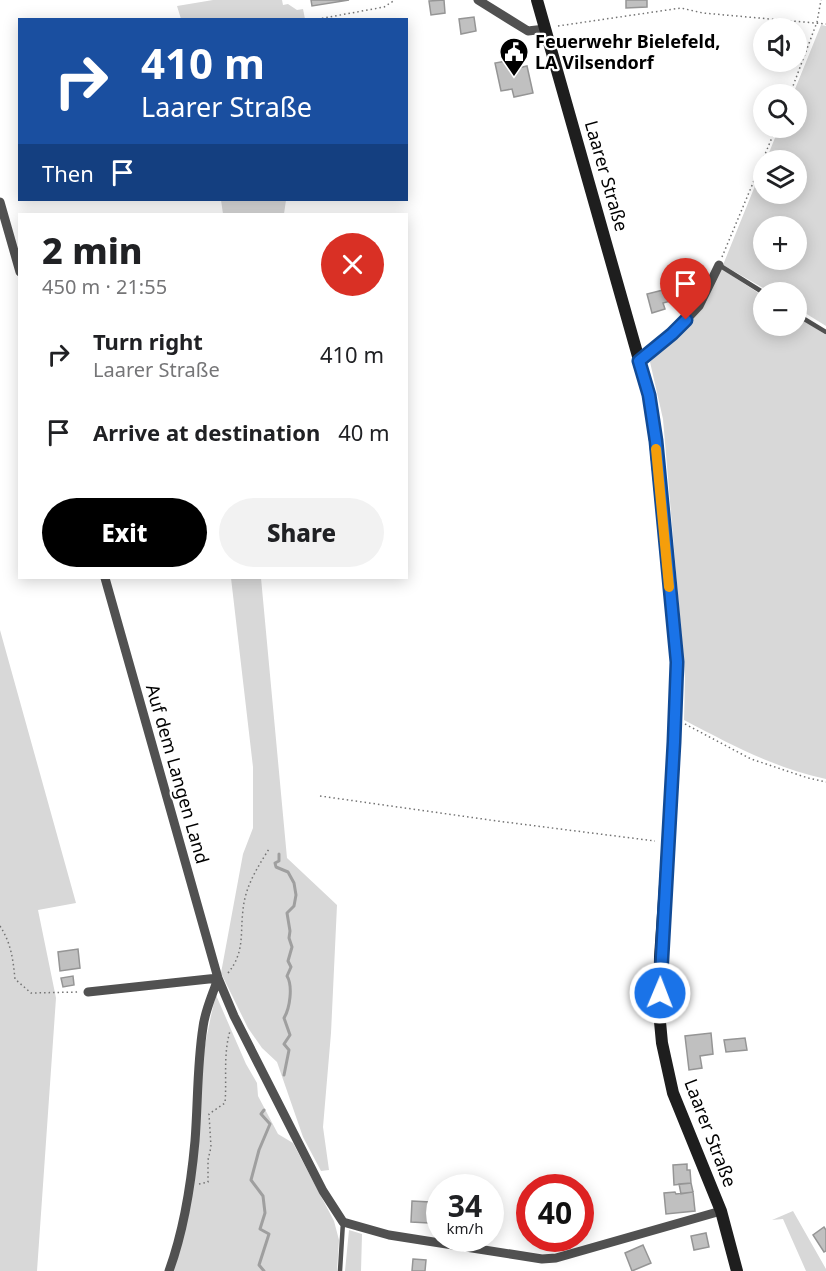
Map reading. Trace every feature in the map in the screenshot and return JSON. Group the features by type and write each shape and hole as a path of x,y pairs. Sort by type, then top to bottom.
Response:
{"street":[{"path":"478,0 528,31 545,29"},
{"name":"Laarer Straße","path":"537,0 649,395 656,441 677,662 669,843 660,957 659,1011 662,1043 673,1093 721,1211 736,1271"},
{"path":"0,202 18,265"},
{"path":"639,361 672,334 699,306 719,265"},
{"name":"Auf dem Langen Land","path":"105,579 220,982 234,1016 323,1191 343,1222"},
{"path":"88,992 220,982 203,1024 197,1076 195,1140 189,1185 178,1244 169,1271"},
{"path":"343,1222 389,1235 542,1259 556,1258 721,1211"}],"lane":[{"path":"719,265 753,286"},
{"path":"807,321 826,332"},
{"path":"340,1271 343,1222"}],"path":[{"path":"324,18 384,7 395,0"},
{"path":"794,84 817,22 821,0"},
{"path":"545,29 681,8 703,13 826,24"},
{"path":"719,265 772,138"},
{"path":"675,721 751,759 826,782"},
{"path":"320,796 669,843"},
{"path":"220,982 236,963 243,938 243,909 249,884 269,849"},
{"path":"0,926 8,939 15,979 31,993 88,992"},
{"path":"189,1185 208,1182 208,1160 211,1147 209,1114 225,1103 227,1081 225,1057 234,1016"}],"shaded area":[{"path":"213,0 282,0 283,5 288,4 297,10 303,9 305,18 181,18 177,6"},
{"path":"821,25 826,26 826,326 807,314 807,282 753,282 723,265 753,191 753,204 807,204 807,150 770,150 775,138 807,138 807,84 797,84 802,72 807,72 807,60"},
{"path":"221,201 286,201 284,213 223,213"},
{"path":"722,269 753,289 753,336 807,336 807,323 826,335 826,779 770,762 684,720 685,678 663,419 650,362 676,336"},
{"path":"231,579 261,579 287,858 337,905 331,1033 323,1127 329,1170 321,1171 303,1137 277,1062 262,1048 248,1028 221,973 243,854 253,828 253,767"},
{"path":"0,630 76,903 38,910 56,998 37,1271 0,1271"},
{"path":"216,995 246,1064 257,1083 258,1096 278,1134 293,1143 334,1221 339,1240 337,1271 171,1271 181,1245 198,1088"},
{"path":"793,1211 826,1271 806,1271 783,1219 772,1220"},
{"path":"349,1230 362,1234 361,1271 345,1271"}],"building":[{"path":"311,0 349,0 312,6"},
{"path":"444,0 445,13 431,15 429,1"},
{"path":"626,0 647,0 647,7 626,8"},
{"path":"474,17 476,31 461,34 459,19"},
{"name":"Feuerwehr Bielefeld, LA Vilsendorf","path":"516,59 518,68 527,66 533,93 514,97 512,89 501,91 495,63"},
{"path":"675,287 678,299 663,303 665,309 652,313 647,294"},
{"path":"78,949 80,968 60,971 58,952"},
{"path":"73,976 74,985 63,987 61,978"},
{"path":"711,1033 713,1054 700,1056 702,1068 689,1070 685,1036"},
{"path":"745,1038 747,1050 726,1052 724,1040"},
{"path":"687,1164 691,1183 674,1185 673,1165"},
{"path":"691,1183 693,1192 681,1194 679,1184"},
{"path":"675,1192 676,1194 693,1192 695,1211 666,1214 664,1193"},
{"path":"412,1201 426,1202 426,1223 411,1222"},
{"path":"824,1227 826,1251 824,1252 813,1235"},
{"path":"706,1233 709,1247 694,1250 691,1236"},
{"path":"643,1245 651,1263 632,1271 625,1253"},
{"path":"413,1259 426,1260 425,1271 412,1271"}],"waterway":[{"path":"279,854 279,861 275,863 276,867 288,872 294,883 296,895 294,906 287,913 292,947 288,961 291,967 287,976 290,997 284,1018 290,1035 284,1044 289,1050 284,1075"},
{"path":"264,1110 261,1114 270,1124 259,1150 251,1180 263,1196 265,1213 260,1229 269,1234 259,1265 264,1271"}],"slow traffic":[{"path":"656,449 669,587"}],"place":[{"name":"Feuerwehr Bielefeld, LA Vilsendorf","path":"514,78"}],"route":[{"path":"660,993 660,957 669,843 677,662 656,441 649,395 639,361 686,320"}]}
